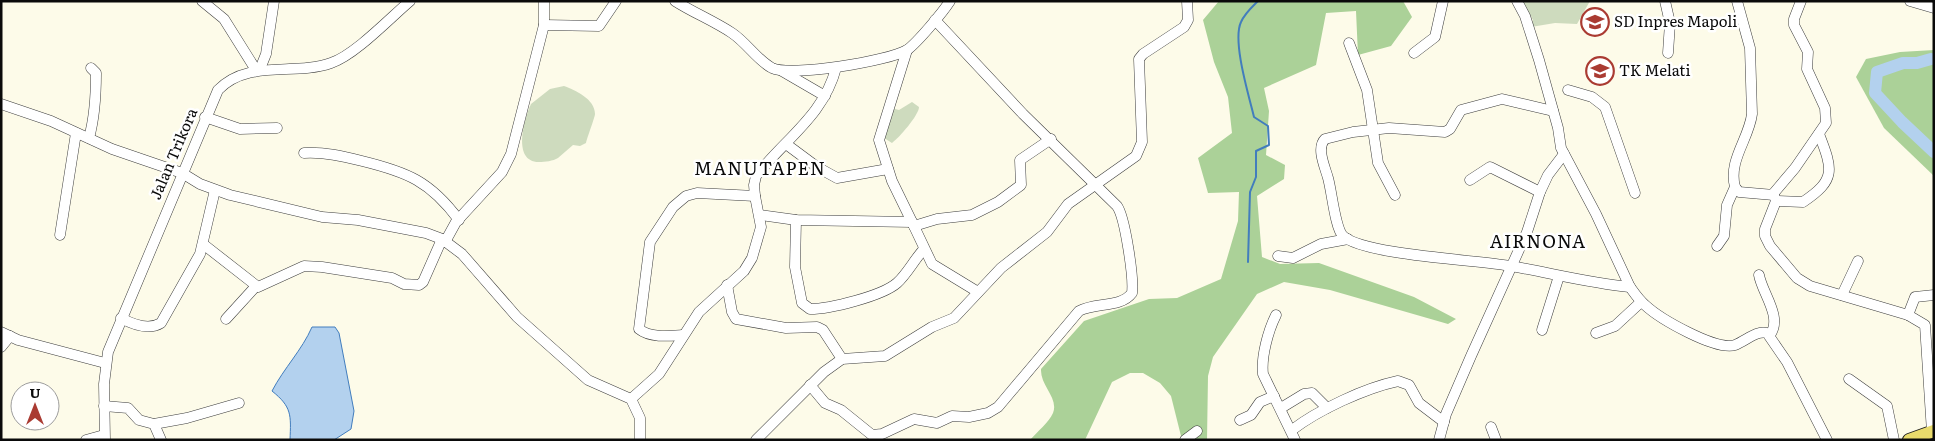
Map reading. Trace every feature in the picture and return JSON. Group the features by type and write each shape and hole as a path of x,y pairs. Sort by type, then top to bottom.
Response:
{"main road":[{"path":"1909,440 1933,432"}],"street":[{"path":"202,1 224,19 258,70 266,54 274,1"},
{"name":"Jalan Trikora","path":"105,437 105,363 121,318 205,116 220,88 231,79 258,70 288,70 333,62 354,49 410,1"},
{"path":"204,244 256,286 263,286 296,268 304,266 392,278 404,284 418,286 426,278 444,240 508,161 521,121 544,25 544,1"},
{"path":"544,25 599,26 616,1"},
{"path":"675,1 695,14 731,32 763,61 825,96"},
{"path":"950,1 907,50 880,135 888,169 924,250 935,267 978,292"},
{"path":"756,440 810,385 842,359 879,357 894,352 932,327 954,318 1001,268 1047,232 1068,204 1133,158 1139,151 1142,142 1138,78 1139,59 1143,54 1184,27 1188,20 1186,1"},
{"path":"1414,53 1435,37 1443,1"},
{"path":"1517,1 1525,16 1564,154 1592,206 1630,287 1641,302 1676,325 1719,345 1735,345 1763,332 1770,336 1791,369 1827,440"},
{"path":"1665,1 1670,23 1668,53"},
{"path":"1717,246 1724,236 1728,205 1735,187 1736,158 1750,124 1752,114 1750,48 1737,1"},
{"path":"1801,1 1794,19 1794,25 1808,52 1809,74 1825,108 1826,123 1774,197 1765,229 1765,236 1770,246 1803,282 1908,315 1921,321 1927,328 1926,365 1933,432"},
{"path":"1910,1 1934,8"},
{"path":"810,385 825,403 841,410 872,435 882,434 914,419 937,423 952,416 969,416 996,409 1079,311 1090,306 1123,300 1132,293 1132,278 1122,213 1051,139 1023,114 935,20"},
{"path":"1349,43 1367,90 1375,130 1378,164 1395,195"},
{"path":"781,71 836,68 907,50"},
{"path":"89,138 94,119 96,98 96,73 91,68"},
{"path":"631,399 659,374 682,335 699,312 744,271 752,258 762,227 755,196 754,185 756,176 818,109 836,68"},
{"path":"806,70 818,109"},
{"path":"1568,90 1592,98 1605,107 1635,193"},
{"path":"1348,239 1338,229 1321,144 1324,139 1396,128 1445,132 1450,129 1462,110 1500,99 1553,111"},
{"path":"1,104 51,121 112,149 182,173 215,190 267,205 322,217 358,220 426,233 444,240 462,254 517,316 588,380 631,399 640,418 641,440"},
{"path":"205,116 240,129 277,128"},
{"path":"60,235 76,133"},
{"path":"1735,187 1739,192 1802,202 1825,185 1830,174 1829,161 1819,134"},
{"path":"760,216 796,220 913,224 972,215 998,202 1021,185 1020,160 1051,139"},
{"path":"786,144 817,167 837,178 888,169"},
{"path":"304,153 338,154 393,168 432,190 459,220"},
{"path":"1439,440 1444,422 1471,356 1527,232 1540,192 1548,175 1564,154"},
{"path":"1470,180 1490,167 1540,192"},
{"path":"121,318 141,326 159,324 196,263 204,244 215,190"},
{"path":"682,335 656,335 639,329 648,254 654,234 673,207 690,194 712,193 755,196"},
{"path":"796,220 796,276 802,303 810,309 836,305 890,288 900,280 924,250"},
{"path":"1278,256 1293,258 1321,244 1348,239 1405,254 1513,266 1559,276 1630,287"},
{"path":"1842,295 1858,261"},
{"path":"1759,275 1774,319 1773,331 1770,336"},
{"path":"1542,330 1559,276"},
{"path":"727,285 732,312 736,319 786,328 818,327 823,330 842,359"},
{"path":"226,320 256,286"},
{"path":"1908,315 1915,297 1934,295"},
{"path":"1596,333 1615,326 1641,302"},
{"path":"1276,316 1271,326 1262,364 1263,374 1293,435 1308,418 1327,408 1399,381 1409,385 1419,402 1444,422"},
{"path":"1,347 6,334 105,363"},
{"path":"1849,379 1887,406 1894,440"},
{"path":"1281,408 1304,394 1312,393 1327,408"},
{"path":"1240,420 1251,415 1260,402 1274,396"},
{"path":"104,406 128,408 139,420 154,424 188,418 239,403"},
{"path":"154,424 161,440"},
{"path":"1492,427 1496,440"},
{"path":"1185,440 1197,431"},
{"path":"86,440 105,437"}],"green space":[{"path":"1219,1 1403,1 1412,17 1391,46 1358,55 1356,11 1326,13 1316,65 1264,88 1269,111 1266,155 1285,165 1284,179 1257,196 1262,257 1280,264 1319,263 1414,297 1456,319 1448,324 1330,290 1284,282 1257,294 1213,357 1208,376 1207,440 1182,440 1171,396 1160,383 1143,373 1130,373 1112,382 1085,440 1030,440 1049,420 1054,408 1054,402 1041,375 1041,369 1084,321 1149,299 1177,298 1221,279 1238,221 1239,192 1208,193 1198,158 1232,133 1228,97 1214,62 1203,20"},
{"path":"1522,1 1590,1 1577,24 1555,23 1531,27 1533,20"},
{"path":"1934,50 1934,176 1884,128 1856,77 1866,59 1900,52"},
{"path":"564,86 584,96 594,109 595,116 586,143 580,146 573,145 554,160 539,162 531,160 525,155 522,139 523,129 531,104 550,89"},
{"path":"912,102 919,107 918,111 908,126 892,143 884,138 891,108 899,110"}],"water":[{"path":"312,327 335,327 339,333 354,411 351,429 334,440 290,440 289,412 279,397 272,391"}],"waterway":[{"path":"1248,262 1250,192 1256,177 1256,151 1269,145 1268,126 1254,117 1242,69 1239,31 1244,16 1258,1"},
{"path":"1931,59 1917,63 1903,63 1877,72 1875,93 1934,152"}],"place":[{"name":"SD Inpres Mapoli","path":"1595,22"},
{"name":"TK Melati","path":"1600,71"}],"district":[{"name":"MANUTAPEN","path":"760,169"},
{"name":"AIRNONA","path":"1538,242"}]}
